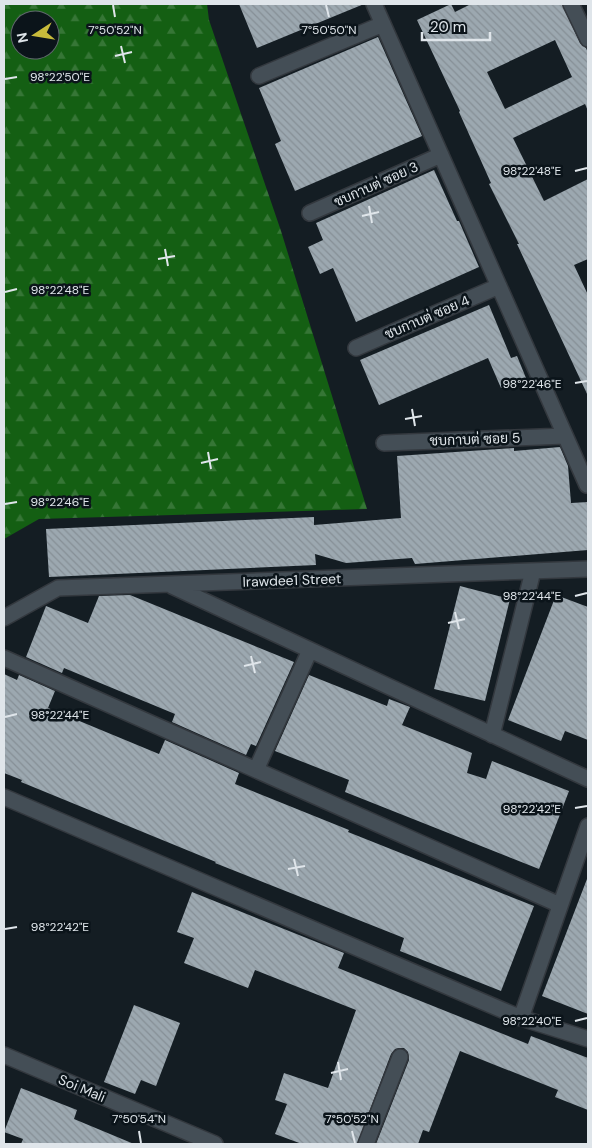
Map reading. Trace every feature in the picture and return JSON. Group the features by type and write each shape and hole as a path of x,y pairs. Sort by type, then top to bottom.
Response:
{"street":[{"path":"374,4 587,485"},
{"path":"571,4 588,39"},
{"path":"259,76 383,24"},
{"name":"ชบกาบต่ ซอย 3","path":"310,213 441,155"},
{"name":"ชบกาบต่ ซอย 4","path":"356,348 499,286"},
{"name":"ชบกาบต่ ซอย 5","path":"384,443 565,436"},
{"name":"Irawdee1 Street","path":"4,618 58,588 588,569"},
{"path":"492,735 533,571"},
{"path":"169,584 588,779"},
{"path":"256,770 310,650"},
{"path":"4,658 560,905"},
{"path":"4,797 521,1018 588,1038"},
{"path":"521,1018 588,826"},
{"name":"Soi Mali","path":"4,1055 215,1144"},
{"path":"366,1144 400,1056"}],"green space":[{"path":"4,4 207,4 209,20 281,231 367,509 39,519 4,539"}],"building":[{"path":"239,4 364,4 257,48"},
{"path":"451,4 455,12 471,4 562,4 580,43 586,48 588,53 588,111 585,104 513,138 544,201 588,179 588,259 574,265 588,295 588,396 517,244 519,244 489,184 491,183 460,111 417,20","holes":["555,40 572,77 505,109 487,72"]},
{"path":"378,37 422,136 295,191 275,144 281,141 259,88"},
{"path":"434,170 479,267 356,322 333,268 320,274 308,247 323,240 316,223"},
{"path":"489,305 511,358 517,356 526,378 501,388 488,358 379,405 360,360"},
{"path":"560,447 568,466 571,503 588,502 588,550 415,564 412,558 346,563 315,554 316,565 49,577 46,529 314,517 314,525 401,518 397,456 514,448 514,451"},
{"path":"460,586 510,599 485,701 434,689"},
{"path":"130,595 294,662 256,746 251,744 246,755 172,722 175,714 64,668 62,673 26,657 46,606 88,623 99,596"},
{"path":"556,595 588,607 588,740 565,731 561,741 508,720"},
{"path":"4,674 17,680 19,675 55,691 48,708 159,754 165,740 239,773 235,784 349,830 348,832 534,906 501,991 400,951 404,938 215,863 21,782 22,780 4,773"},
{"path":"309,675 387,706 389,699 410,707 402,725 472,753 467,773 486,779 492,761 569,791 539,869 345,792 349,780 275,751"},
{"path":"588,880 588,1014 542,996"},
{"path":"192,892 344,953 338,968 528,1044 531,1036 588,1058 588,1110 555,1097 558,1090 460,1051 429,1132 423,1130 418,1144 376,1144 409,1060 408,1052 404,1048 399,1048 395,1049 391,1054 357,1144 302,1144 275,1134 287,1104 275,1100 284,1073 328,1088 356,1010 255,970 248,988 184,963 194,938 177,932"},
{"path":"134,1005 180,1023 156,1086 141,1080 135,1094 104,1082"},
{"path":"21,1088 77,1110 74,1119 134,1144 21,1144 23,1139 4,1132"}]}
